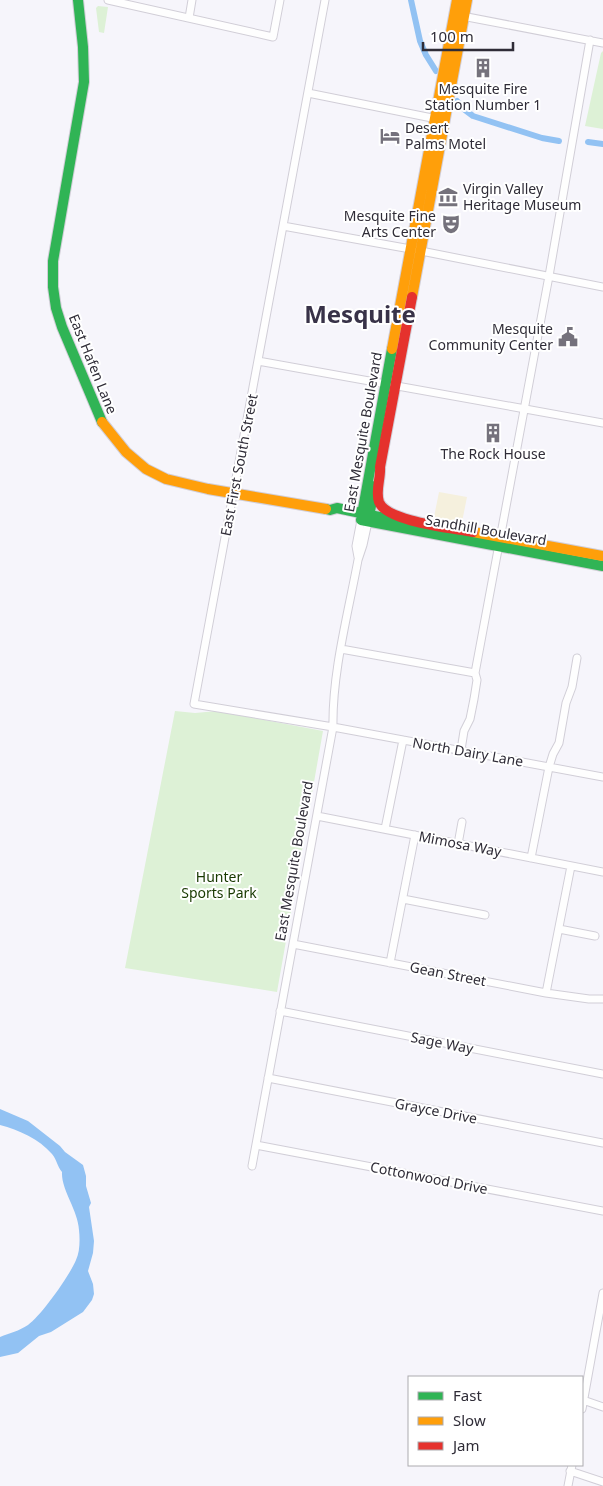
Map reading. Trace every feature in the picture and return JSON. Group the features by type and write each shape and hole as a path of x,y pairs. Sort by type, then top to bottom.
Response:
{"main road":[{"name":"East Hafen Lane","path":"80,0 84,82 53,261 53,287 56,308 62,327 99,418 126,452 146,469 166,479 189,485 330,510 337,508 365,517"},
{"path":"457,0 459,16"},
{"path":"459,16 467,0"},
{"name":"East Mesquite Boulevard","path":"365,517 459,16"},
{"name":"East Mesquite Boulevard","path":"365,517 380,467 390,385"},
{"path":"380,467 378,494 381,507 392,514 420,522"},
{"name":"Sandhill Boulevard","path":"365,517 420,522 603,566"},
{"name":"Sandhill Boulevard","path":"365,517 500,542 603,558"},
{"path":"588,563 594,558 603,558"}],"street":[{"path":"189,18 192,0"},
{"path":"113,1 273,37 280,0"},
{"name":"East First South Street","path":"194,704 325,0"},
{"path":"459,16 603,43"},
{"path":"460,750 474,699 477,680 475,673 549,276 590,40"},
{"path":"308,93 440,119"},
{"path":"283,226 603,287"},
{"path":"258,361 603,424"},
{"name":"East Mesquite Boulevard","path":"252,1166 333,727 334,696 341,649 358,560 356,546 365,517"},
{"path":"341,649 475,673"},
{"path":"532,858 549,767 559,743 577,658"},
{"name":"North Dairy Lane","path":"194,704 603,776"},
{"path":"385,829 403,740"},
{"name":"Mimosa Way","path":"317,816 603,872"},
{"path":"458,844 462,822"},
{"path":"390,963 415,835"},
{"path":"546,993 571,866"},
{"path":"402,899 485,915"},
{"path":"559,929 594,936"},
{"name":"Gean Street","path":"293,944 546,993 603,999"},
{"name":"Sage Way","path":"280,1011 603,1074"},
{"name":"Grayce Drive","path":"268,1078 603,1143"},
{"name":"Cottonwood Drive","path":"256,1145 603,1211"},
{"path":"603,1293 583,1400 603,1407"},
{"path":"568,1486 571,1468 603,1482"}],"green space":[{"path":"98,6 108,7 104,33 99,32 96,8"},
{"path":"603,51 603,129 585,126"},
{"name":"Hunter Sports Park","path":"175,711 195,713 217,711 323,731 277,992 125,968"}],"sand":[{"path":"439,492 467,497 462,522 434,517"}],"water":[{"path":"0,1109 28,1121 83,1165 91,1203 89,1207 94,1241 88,1271 93,1284 94,1294 83,1312 51,1332 39,1336 18,1353 0,1357 0,1337 28,1325 55,1295 73,1267 80,1241 76,1215 64,1186 62,1172 54,1156 35,1140 21,1132 0,1125"}],"waterway":[{"path":"411,0 420,41 436,71"},
{"path":"457,101 473,116 542,138 559,141"},
{"path":"588,142 603,144"}],"traffic: fast":[{"path":"78,0 83,47 84,82 53,261 53,287 56,308 62,327 102,422"},
{"path":"392,349 361,520 603,566"},
{"path":"368,521 375,486"},
{"path":"326,509 337,508 402,520"}],"traffic: slow":[{"path":"392,349 457,0"},
{"path":"412,297 467,0"},
{"path":"102,422 126,452 146,469 166,479 208,489 326,509"},
{"path":"473,532 603,556"}],"traffic: jam":[{"path":"412,297 380,467 379,502 394,515 422,523 473,532"}],"place":[{"name":"Mesquite Fire Station Number 1","path":"483,68"},
{"name":"Desert Palms Motel","path":"390,136"},
{"name":"Virgin Valley Heritage Museum","path":"448,197"},
{"name":"Mesquite Fine Arts Center","path":"451,224"},
{"name":"Mesquite Community Center","path":"568,337"},
{"name":"The Rock House","path":"493,433"}],"district":[{"name":"Mesquite","path":"360,315"}]}
